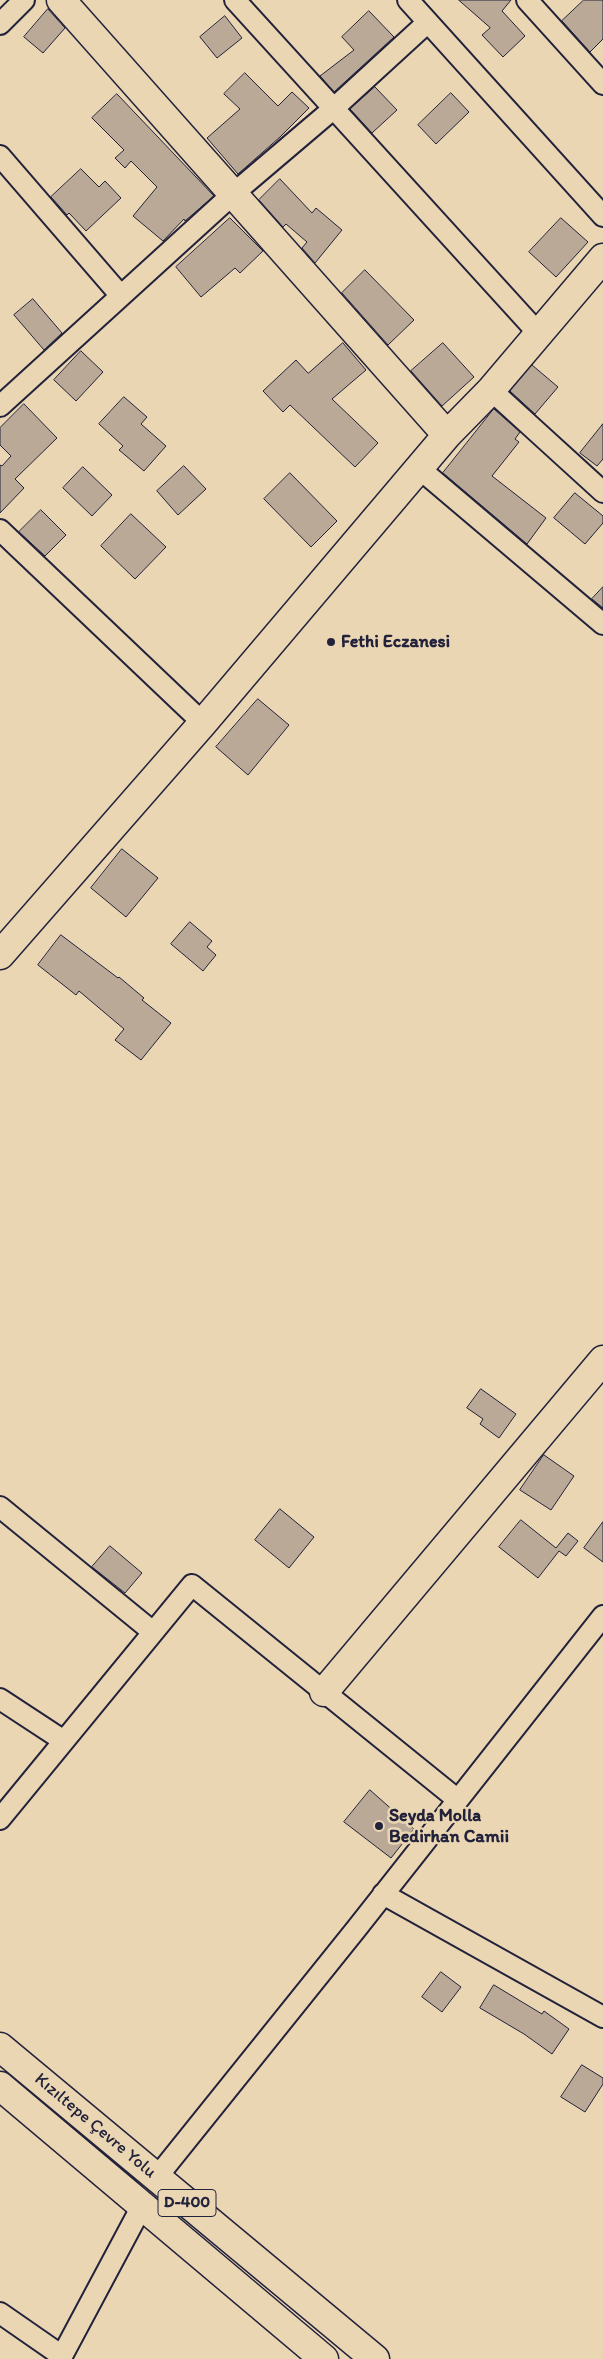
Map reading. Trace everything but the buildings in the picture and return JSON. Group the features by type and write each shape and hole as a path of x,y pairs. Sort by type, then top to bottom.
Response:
{"main road":[{"path":"61,0 447,435"},
{"path":"0,956 203,723 420,470 447,435 491,390 602,262"},
{"path":"324,1692 603,1360"},
{"name":"Kızıltepe Çevre Yolu","path":"0,2046 375,2359"},
{"name":"Kızıltepe Çevre Yolu","path":"0,2086 324,2359"}],"street":[{"path":"0,24 24,0"},
{"path":"235,0 538,334"},
{"path":"408,0 603,216"},
{"path":"527,0 603,84"},
{"path":"0,406 233,194 333,109 428,22"},
{"path":"0,156 121,296"},
{"path":"491,390 603,492"},
{"path":"420,470 603,624"},
{"path":"0,530 203,723"},
{"path":"0,1507 153,1632"},
{"path":"0,1819 192,1585 458,1800"},
{"path":"157,2177 603,1616"},
{"path":"0,1699 64,1741"},
{"path":"383,1894 603,2017"},
{"path":"0,2313 62,2356 142,2206"}],"place":[{"name":"Fethi Eczanesi","path":"331,642"},
{"name":"Seyda Molla Bedirhan Camii","path":"379,1826"}]}
